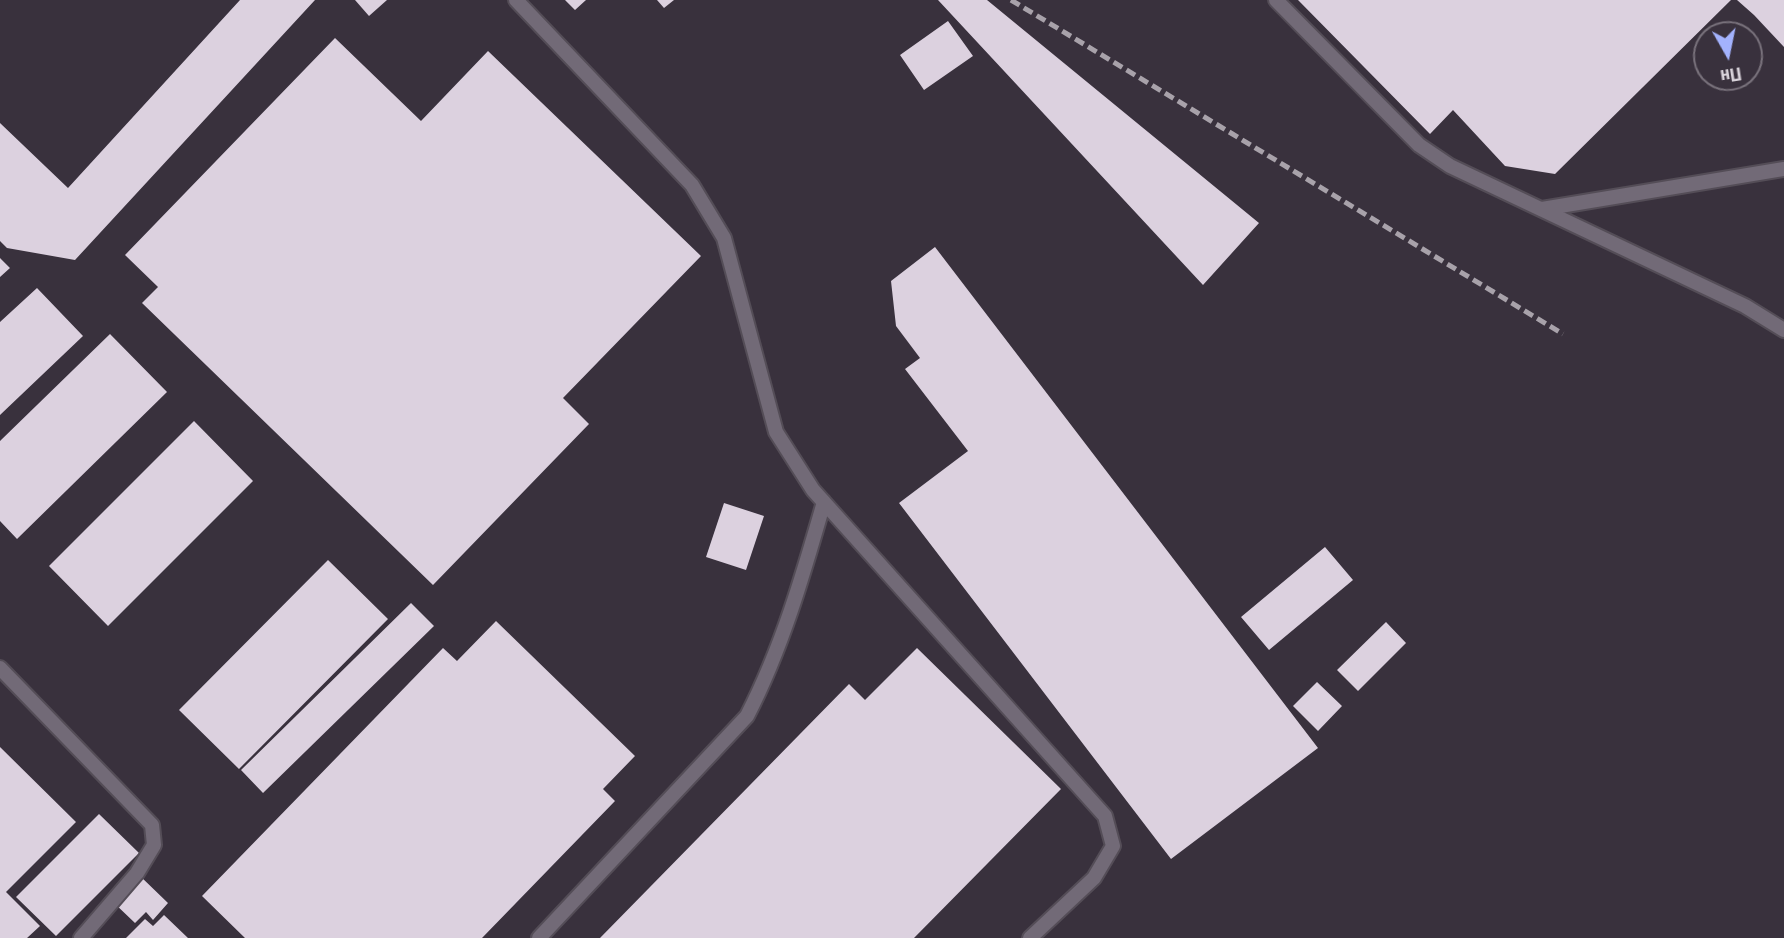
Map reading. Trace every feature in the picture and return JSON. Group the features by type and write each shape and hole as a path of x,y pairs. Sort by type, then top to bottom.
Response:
{"lane":[{"path":"516,0 692,185 724,237 776,432 813,490 1105,816 1113,846 1094,878 1030,938"},
{"path":"1276,0 1419,145 1450,166 1745,306 1784,330"},
{"path":"1542,209 1783,169"},
{"path":"539,938 747,716 765,681 794,604 824,502"},
{"path":"0,668 152,825 154,845 137,873 81,938"}],"building":[{"path":"240,0 315,0 75,260 7,248 0,241 0,123 68,188"},
{"path":"355,0 387,0 369,16"},
{"path":"565,0 586,0 575,10"},
{"path":"657,0 674,0 664,8"},
{"path":"938,0 987,0 1259,223 1203,285"},
{"path":"1298,0 1731,0 1710,21 1693,21 1693,38 1555,174 1505,166 1453,110 1430,134"},
{"path":"1737,0 1784,0 1784,47 1763,25 1763,21"},
{"path":"948,21 973,56 924,90 900,55"},
{"path":"335,38 421,121 488,51 701,256 563,398 589,424 433,585 142,303 158,287 125,255"},
{"path":"935,247 1318,748 1171,859 899,503 968,451 905,369 920,358 896,326 891,281"},
{"path":"0,258 10,268 0,277"},
{"path":"37,288 83,336 0,415 0,322"},
{"path":"110,334 167,392 17,539 0,521 0,441"},
{"path":"194,421 253,481 108,626 49,566"},
{"path":"724,503 764,516 746,570 706,557"},
{"path":"1325,547 1353,580 1269,650 1241,617"},
{"path":"328,560 388,619 239,769 179,710"},
{"path":"411,603 434,626 263,793 241,770"},
{"path":"496,621 635,756 603,789 615,801 482,938 245,938 202,896 443,648 457,661"},
{"path":"1386,622 1406,643 1358,691 1337,670"},
{"path":"917,648 1061,789 914,938 600,938 849,684 865,700"},
{"path":"1317,682 1342,706 1318,731 1293,706"},
{"path":"0,747 76,822 6,892 40,926 27,938 0,938"},
{"path":"99,814 139,853 56,936 16,897"},
{"path":"139,875 168,903 153,920 146,912 135,923 113,902"},
{"path":"164,915 188,938 126,938 145,919 153,926"}],"railway":[{"path":"1011,0 1563,334"}]}
